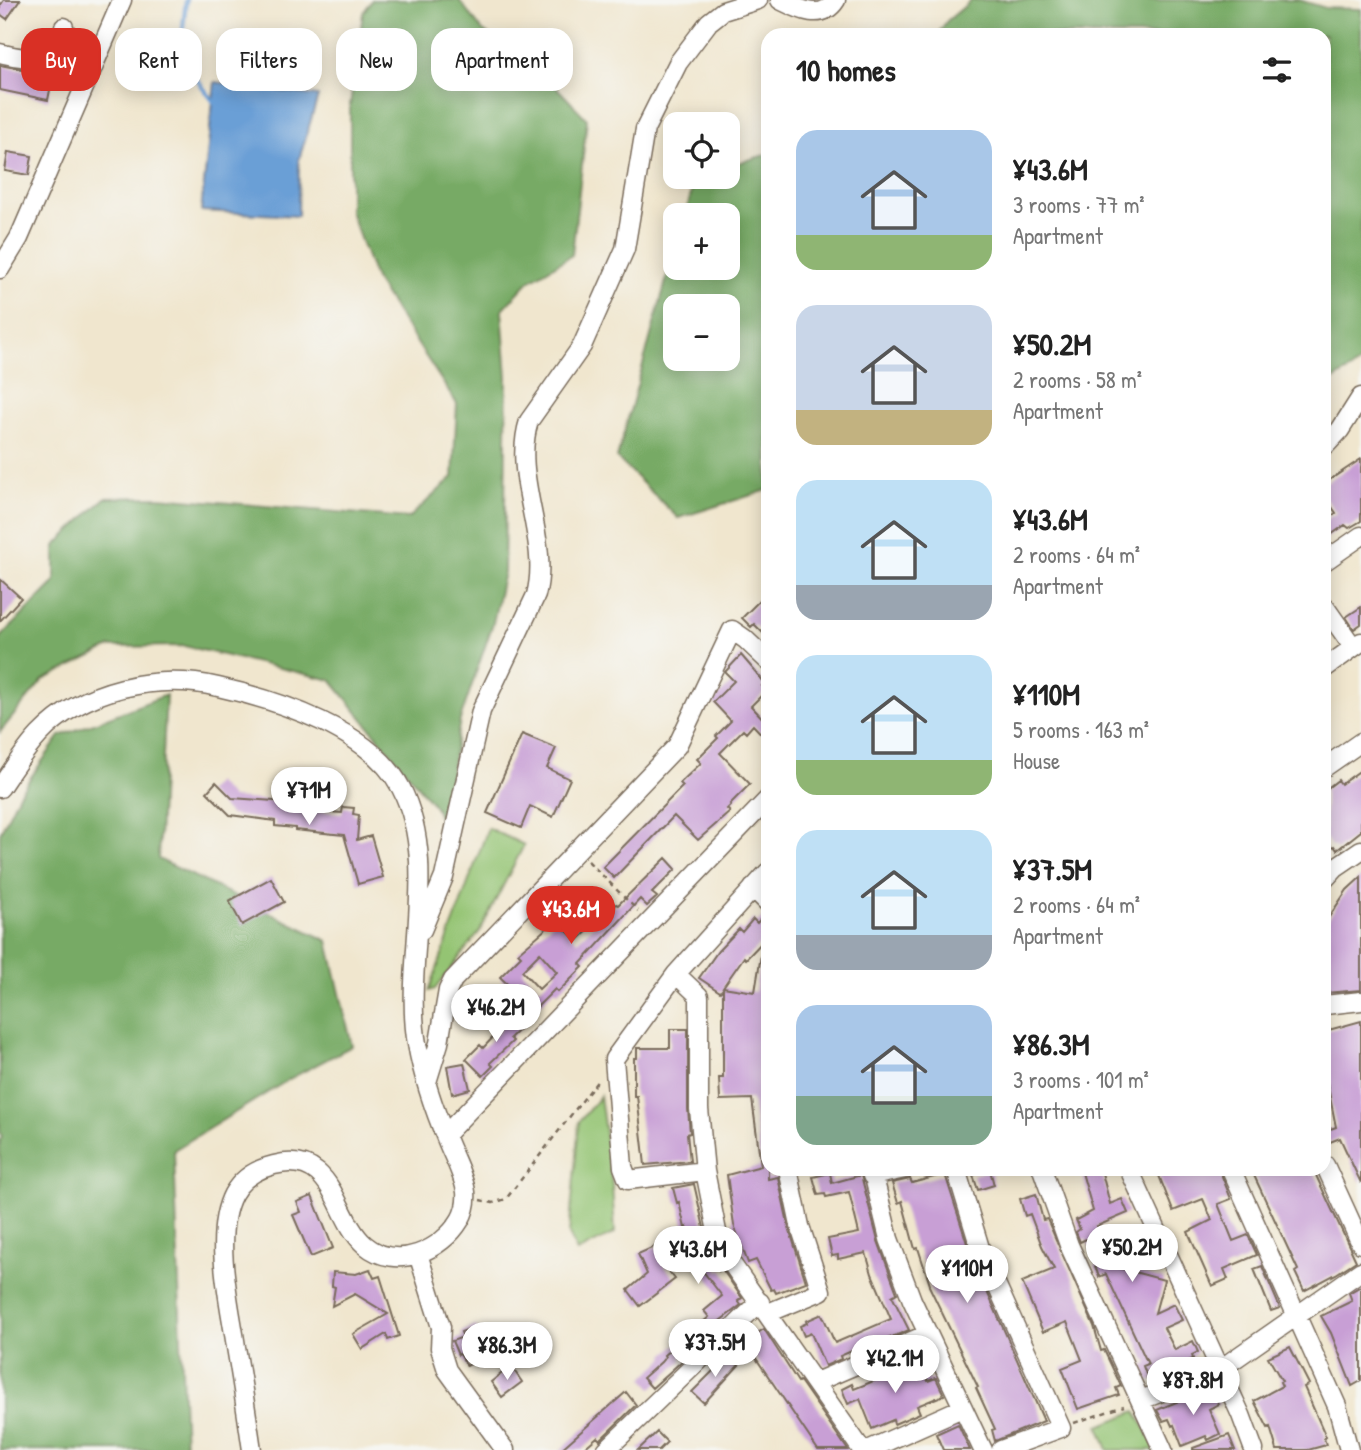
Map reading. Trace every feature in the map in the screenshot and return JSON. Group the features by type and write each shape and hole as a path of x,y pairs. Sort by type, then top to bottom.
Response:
{"street":[{"path":"101,50 122,0"},
{"path":"418,939 444,877 481,711 536,595 541,576 527,475 525,435 529,421 582,346 625,249 645,129 677,63 709,22 723,11 758,0"},
{"path":"780,0 805,13 828,9 836,0"},
{"path":"0,53 21,57"},
{"path":"0,269 19,238 83,91"},
{"path":"1331,440 1361,397"},
{"path":"1331,557 1361,536"},
{"path":"1331,614 1357,645 1331,664"},
{"path":"427,1082 439,1043 448,990 453,980 677,746 732,630 761,654"},
{"path":"0,788 19,760 54,721 80,705 115,691 151,683 180,681 257,697 335,728 367,748 386,766 401,788 413,819 417,843 418,939 414,1023 427,1082 466,1187 465,1211 449,1236 429,1251 389,1255 364,1244 332,1187 316,1171 300,1164 282,1163 264,1167 249,1175 233,1194 225,1221 224,1255 252,1450"},
{"path":"1331,763 1361,742"},
{"path":"445,1135 761,806"},
{"path":"1331,866 1361,850"},
{"path":"705,1171 628,1180 623,1167 614,1059 676,974 761,879"},
{"path":"753,888 761,896"},
{"path":"676,974 699,996 699,1109 705,1171 720,1247 862,1450"},
{"path":"1331,1004 1361,1001"},
{"path":"606,1450 764,1308 821,1291 800,1226 789,1176"},
{"path":"873,1176 889,1239 912,1300 983,1450"},
{"path":"958,1176 980,1248 1061,1428 1001,1450"},
{"path":"1044,1176 1069,1245 1163,1450"},
{"path":"1132,1176 1241,1415 1254,1450"},
{"path":"1234,1176 1337,1406 1349,1450"},
{"path":"1330,1176 1361,1244"},
{"path":"418,1254 441,1327 440,1348 447,1370 505,1450"},
{"path":"1141,1400 1220,1370 1361,1271"},
{"path":"816,1382 928,1334"},
{"path":"868,1450 962,1408"}],"path":[{"path":"578,851 648,921"},
{"path":"467,1197 493,1203 506,1199 614,1059"},
{"path":"1061,1428 1141,1400"}],"green space":[{"path":"372,0 459,0 481,28 431,28 431,91 560,91 587,119 572,255 529,281 502,310 507,377 504,572 493,623 460,720 442,823 435,807 331,680 184,646 110,647 43,680 0,732 0,638 55,582 55,546 105,498 159,497 409,518 453,477 457,404 375,279 350,211 352,91 417,91 417,28 361,28 363,13"},
{"path":"972,0 1299,0 1326,8 1361,9 1361,363 1331,381 1331,28 942,28"},
{"path":"761,156 761,492 678,518 617,458 666,280 740,280 740,203 688,203 693,189 740,189 740,162"},
{"path":"166,695 158,859 328,941 352,1046 293,1077 174,1150 185,1450 0,1450 0,833 19,794 60,736"},
{"path":"488,828 524,845 480,931 435,989 429,991"},
{"path":"600,1096 612,1184 615,1233 577,1252 569,1234 579,1122"},
{"path":"1136,1411 1157,1450 1108,1450 1099,1426"}],"water":[{"path":"215,82 216,91 281,91 318,96 299,160 298,216 201,211"}],"building":[{"path":"4,0 20,0 7,19 0,14 0,6"},
{"path":"0,65 21,69 21,91 50,91 48,100 0,90"},
{"path":"8,152 32,156 29,175 5,171"},
{"path":"1361,459 1361,521 1349,528 1345,525 1331,535 1331,516 1336,513 1331,506 1331,479"},
{"path":"0,579 21,598 0,621"},
{"path":"761,601 761,631 754,624 751,627 742,618"},
{"path":"1361,607 1361,624 1354,629 1346,617"},
{"path":"741,655 761,678 761,696 751,706 761,717 761,734 753,725 746,733 743,730 720,753 750,784 730,804 727,809 730,812 698,840 674,816 614,878 603,867 683,786 680,783 701,763 697,759 731,721 713,702 734,681 725,672"},
{"path":"522,734 556,748 547,768 570,779 553,817 530,806 521,828 487,813"},
{"path":"1361,770 1361,831 1337,850 1331,846 1331,785 1338,780 1341,784"},
{"path":"216,782 232,798 288,802 287,809 342,813 343,807 354,808 353,814 359,815 357,840 371,836 383,877 358,884 344,835 295,830 275,826 275,821 230,815 207,792"},
{"path":"666,858 676,869 652,893 657,897 647,906 640,899 580,964 583,967 558,992 555,989 534,1010 500,977 521,956 518,953 556,920 577,941","holes":["540,953 557,972 539,989 522,971"]},
{"path":"1361,877 1361,990 1331,992 1331,914 1347,890"},
{"path":"271,878 284,902 242,925 229,901"},
{"path":"761,918 761,943 746,959 744,957 723,987 755,992 761,955 761,1166 752,1099 720,1100 719,1078 723,1078 723,989 720,992 699,978 718,951 739,929 742,932 753,919 757,923"},
{"path":"519,1010 529,1020 510,1038 513,1041 490,1063 493,1066 483,1076 466,1059 480,1045 483,1048"},
{"path":"1361,1021 1361,1183 1340,1138 1331,1142 1331,1129 1336,1127 1331,1102 1331,1029"},
{"path":"670,1029 688,1029 690,1133 687,1134 690,1161 645,1165 637,1096 634,1096 634,1058 637,1058 637,1048 670,1048"},
{"path":"464,1063 470,1089 452,1094 447,1066"},
{"path":"761,1166 761,1176 768,1176 768,1179 778,1177 789,1228 806,1282 776,1293 774,1289 771,1290 756,1260 748,1263 734,1225 727,1175"},
{"path":"831,1176 832,1183 861,1176 878,1241 897,1293 892,1296 909,1330 871,1345 870,1343 825,1366 811,1333 804,1336 800,1326 807,1323 806,1321 822,1314 835,1343 891,1319 866,1253 838,1259 838,1255 832,1256 828,1239 859,1233 849,1192 826,1197 825,1194 818,1195 813,1177"},
{"path":"946,1176 970,1253 1044,1421 995,1441 992,1430 995,1429 976,1388 978,1387 929,1286 918,1248 915,1249 902,1201 898,1203 892,1183 910,1179 912,1183"},
{"path":"973,1176 992,1176 994,1185 978,1190"},
{"path":"1083,1176 1103,1176 1110,1204 1122,1199 1128,1213 1097,1226 1110,1253 1136,1239 1145,1254 1119,1268 1164,1280 1155,1313 1174,1304 1182,1320 1164,1328 1175,1350 1193,1341 1198,1352 1192,1355 1193,1359 1149,1382 1143,1366 1148,1364 1106,1274 1099,1277 1095,1266 1098,1265 1086,1239 1080,1242 1076,1232 1080,1229 1076,1220 1093,1211"},
{"path":"1159,1176 1222,1176 1231,1199 1218,1204 1233,1241 1248,1235 1257,1255 1224,1269 1228,1279 1212,1286 1188,1232 1212,1220 1203,1199 1173,1211"},
{"path":"1254,1176 1316,1176 1356,1261 1304,1291 1295,1272 1298,1270"},
{"path":"694,1184 709,1250 719,1271 722,1269 742,1298 738,1301 741,1305 717,1323 719,1325 652,1388 643,1378 661,1362 664,1355 709,1317 704,1311 722,1296 699,1266 673,1188"},
{"path":"1036,1194 1043,1220 1047,1219 1094,1326 1101,1351 1104,1350 1121,1386 1116,1388 1119,1395 1078,1409 1062,1368 1082,1360 1067,1322 1043,1332 1022,1282 1054,1269 1030,1214 1025,1216 1020,1199"},
{"path":"312,1196 333,1248 311,1257 293,1215 301,1212 297,1202"},
{"path":"656,1246 663,1264 675,1279 640,1306 628,1290 647,1274 638,1254"},
{"path":"1262,1266 1280,1308 1271,1311 1254,1269"},
{"path":"370,1269 374,1278 380,1276 399,1336 388,1340 386,1334 362,1349 353,1334 388,1314 355,1294 332,1306 335,1287 332,1286 333,1272 356,1274"},
{"path":"1361,1286 1361,1381 1352,1386 1331,1333 1321,1316 1352,1301 1349,1293"},
{"path":"476,1326 489,1354 467,1366 452,1341 463,1337 461,1332"},
{"path":"764,1329 798,1382 800,1381 848,1450 818,1450 743,1339"},
{"path":"1290,1347 1309,1384 1304,1387 1326,1437 1326,1445 1308,1450 1277,1450 1270,1427 1268,1428 1254,1401 1282,1386 1282,1381 1268,1357"},
{"path":"728,1356 739,1365 704,1403 692,1392"},
{"path":"917,1360 918,1364 921,1363 928,1381 936,1378 944,1395 917,1406 920,1413 894,1424 893,1420 872,1429 860,1399 848,1404 842,1389 852,1384 854,1389"},
{"path":"511,1366 522,1382 502,1397 491,1382"},
{"path":"1208,1389 1210,1393 1213,1392 1219,1404 1209,1409 1220,1434 1208,1440 1206,1436 1182,1446 1174,1425 1172,1426 1169,1419 1163,1421 1157,1410"},
{"path":"626,1392 636,1405 600,1440 597,1437 582,1450 560,1450"},
{"path":"958,1424 970,1450 943,1450 936,1434"},
{"path":"657,1432 667,1442 659,1450 638,1450"},
{"path":"1229,1435 1235,1450 1193,1450 1193,1448"}],"waterway":[{"path":"186,0 180,57 214,102"}]}
